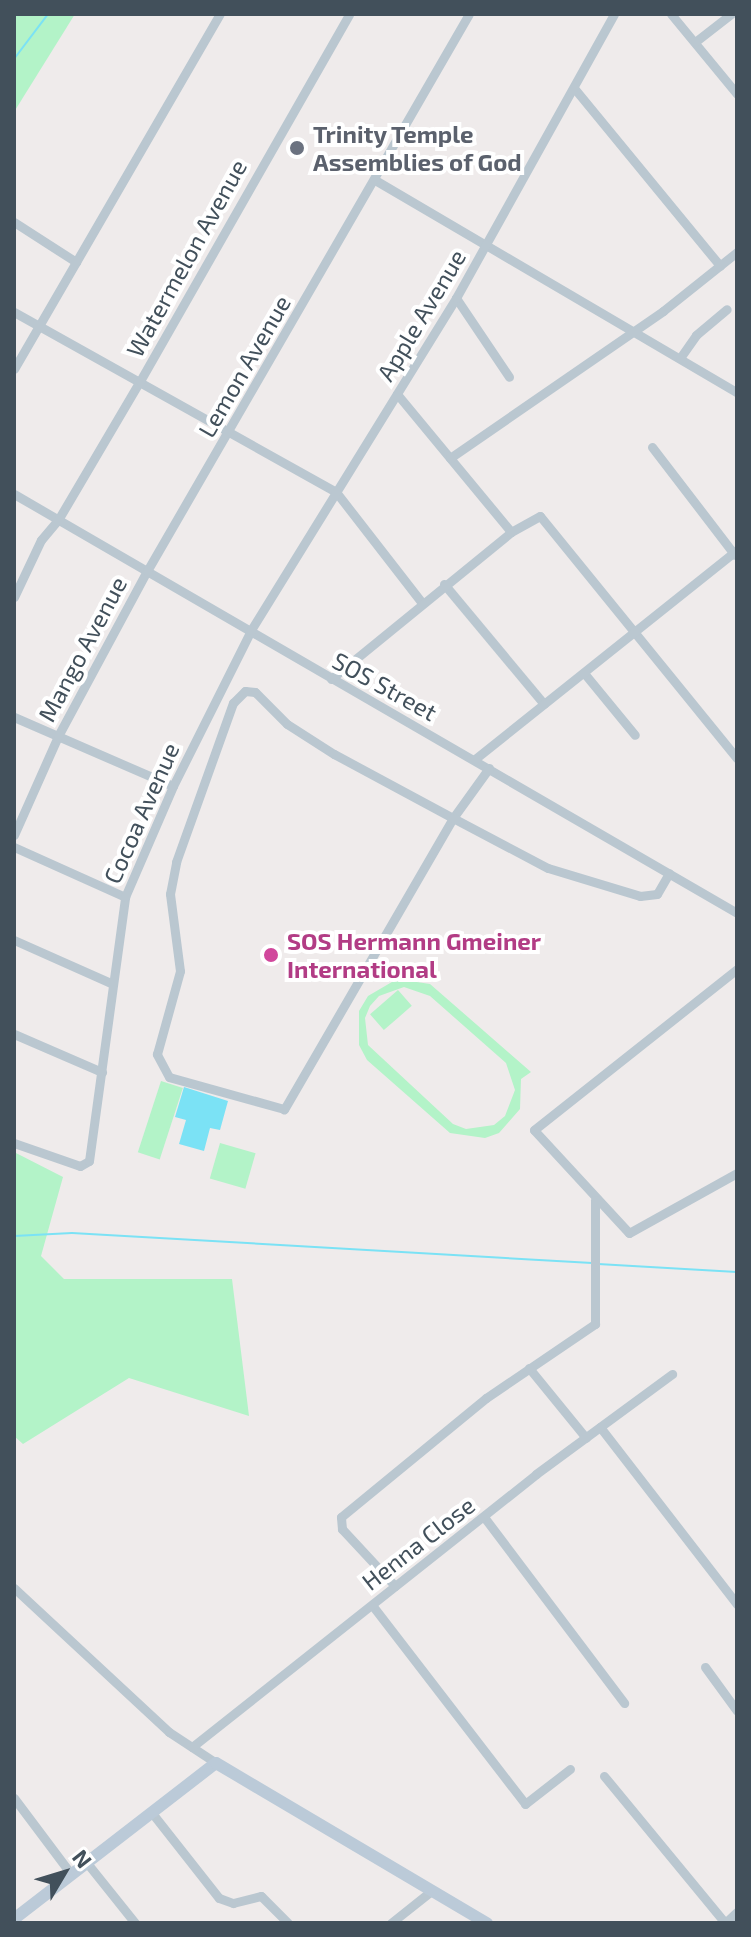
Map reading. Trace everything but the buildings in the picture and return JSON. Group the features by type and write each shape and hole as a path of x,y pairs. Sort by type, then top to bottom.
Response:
{"street":[{"path":"14,369 220,14"},
{"name":"Watermelon Avenue","path":"14,597 41,540 58,520 140,381 349,14"},
{"name":"Lemon Avenue","path":"147,571 469,14"},
{"name":"Apple Avenue","path":"251,630 456,298 614,14"},
{"path":"671,14 737,94"},
{"path":"695,42 731,14"},
{"path":"574,88 720,266"},
{"path":"375,180 487,242 737,392"},
{"path":"14,222 76,262"},
{"path":"450,458 634,331 737,252"},
{"path":"456,298 509,377"},
{"path":"680,358 696,335 727,309"},
{"path":"14,312 336,492 422,603"},
{"path":"397,394 511,532"},
{"path":"475,759 633,631 736,553 652,447"},
{"name":"SOS Street","path":"14,494 737,913"},
{"path":"331,679 511,532 532,517 546,519 737,758"},
{"name":"Mango Avenue","path":"14,835 58,736 147,571"},
{"path":"444,584 544,704"},
{"name":"Cocoa Avenue","path":"14,1143 84,1165 102,1072 125,897 173,786 251,630"},
{"path":"584,673 635,735"},
{"path":"489,768 453,818 287,1107 164,1073 157,1054 180,971 170,894 176,862 238,695 255,692 313,741 453,818 548,868 640,896 657,894 669,873"},
{"path":"14,717 173,786"},
{"path":"14,847 125,897"},
{"path":"15,944 113,984"},
{"path":"737,969 534,1130 622,1229 633,1232 737,1173"},
{"path":"14,1034 102,1072"},
{"path":"395,1586 342,1529 341,1517 529,1368 598,1319 595,1200"},
{"path":"529,1368 586,1438"},
{"name":"Henna Close","path":"192,1747 395,1586 672,1374"},
{"path":"600,1427 737,1604"},
{"path":"484,1517 624,1703"},
{"path":"14,1588 169,1732 430,1892 487,1923"},
{"path":"372,1605 525,1804 570,1769"},
{"path":"705,1667 737,1711"},
{"path":"21,1919 71,1874 216,1763"},
{"path":"604,1776 725,1923 737,1912"},
{"path":"14,1798 71,1874"},
{"path":"152,1813 219,1898 233,1903 261,1896 288,1923"},
{"path":"87,1863 135,1923"},
{"path":"391,1923 430,1892"}],"green space":[{"path":"14,14 75,14 14,112"},
{"path":"397,979 430,984 531,1072 521,1079 520,1109 499,1133 485,1138 450,1133 367,1060 359,1045 359,1011 368,996","holes":["404,987 430,996 506,1063 515,1090 505,1116 494,1125 466,1129 453,1124 368,1045 365,1018 379,996"]},
{"path":"398,990 412,1006 384,1030 370,1014"},
{"path":"161,1081 183,1088 160,1159 138,1152"},
{"path":"220,1143 256,1153 245,1189 210,1179"},
{"path":"14,1152 63,1177 41,1256 64,1279 232,1279 249,1416 129,1378 23,1444 14,1436"}],"water":[{"path":"184,1087 228,1101 220,1130 210,1128 204,1151 179,1144 186,1120 175,1117"}],"waterway":[{"path":"14,59 48,14"},
{"path":"14,1236 72,1233 592,1263"},
{"path":"598,1264 737,1272"}],"place":[{"name":"Trinity Temple Assemblies of God","path":"297,148"},
{"name":"SOS Hermann Gmeiner International","path":"271,955"}]}
